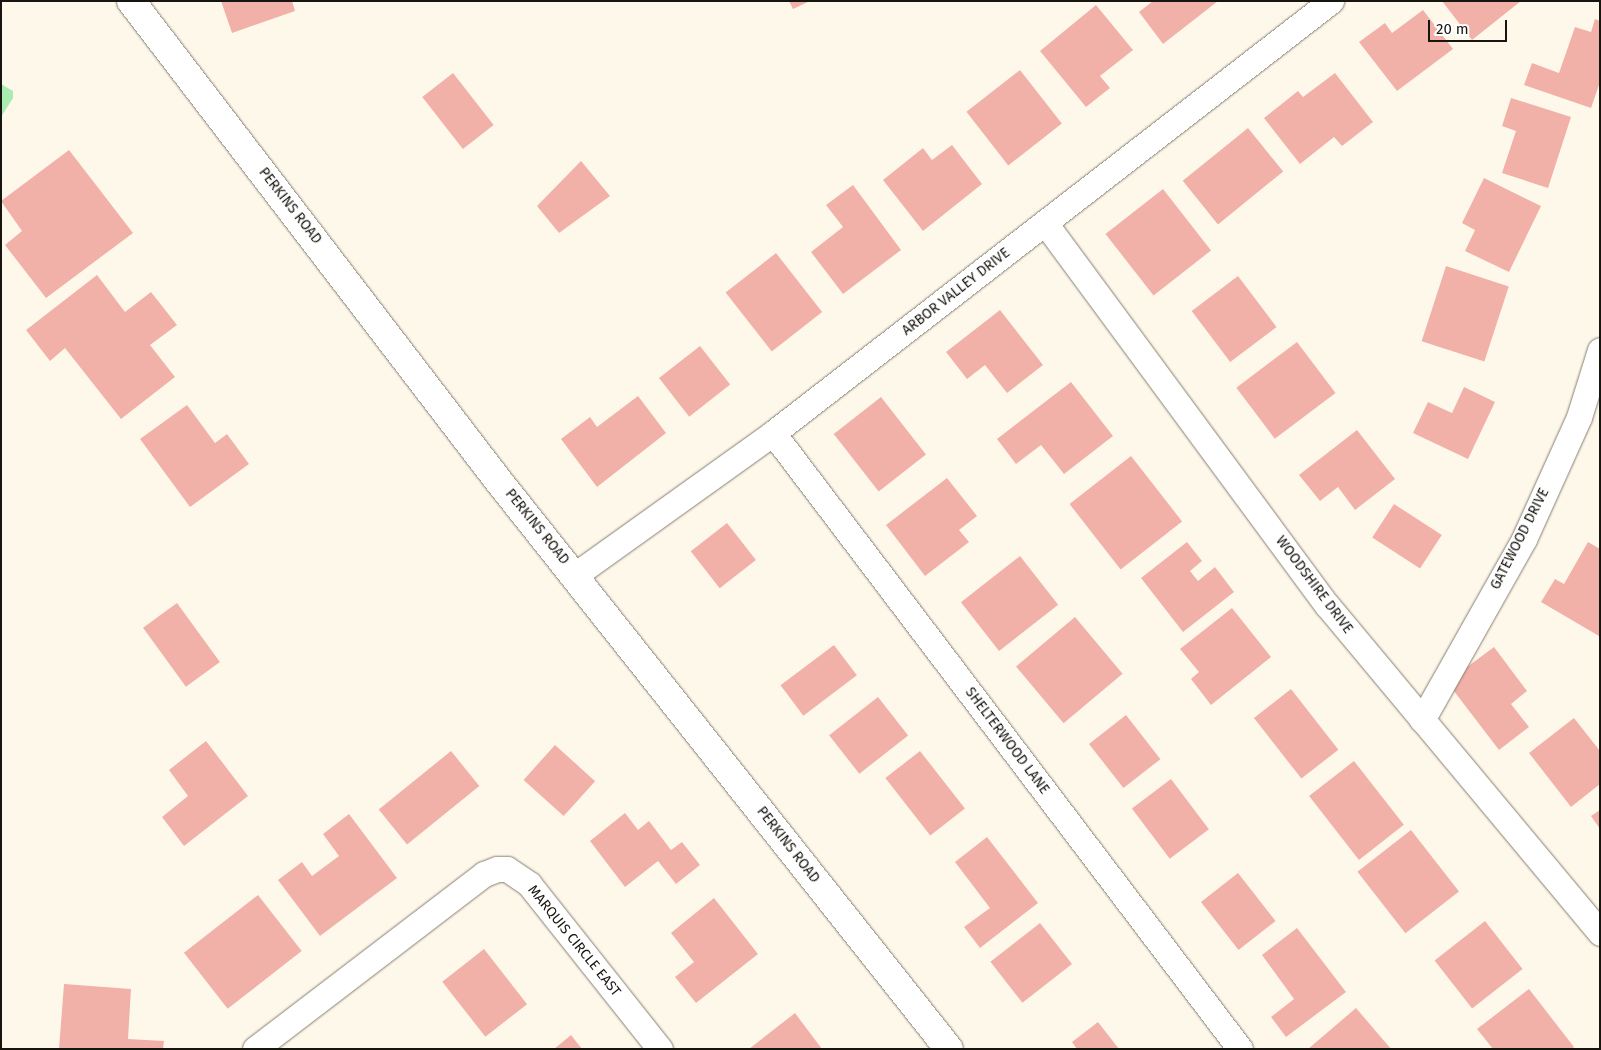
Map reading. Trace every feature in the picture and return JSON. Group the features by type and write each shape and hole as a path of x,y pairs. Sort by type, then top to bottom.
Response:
{"main road":[{"name":"PERKINS ROAD","path":"131,1 575,575 949,1049"}],"street":[{"name":"ARBOR VALLEY DRIVE","path":"575,575 773,433 1331,1"},
{"name":"WOODSHIRE DRIVE","path":"1046,223 1327,605 1600,933"},
{"name":"GATEWOOD DRIVE","path":"1422,720 1524,539 1579,417 1600,350"},
{"name":"SHELTERWOOD LANE","path":"773,433 1240,1049"},
{"name":"MARQUIS CIRCLE EAST","path":"255,1049 484,874 507,869 529,884 558,917 660,1049"}],"green space":[{"path":"1,84 13,91 13,98 1,117"}],"building":[{"path":"221,1 292,1 295,11 232,33"},
{"path":"789,1 810,1 793,9"},
{"path":"1153,1 1218,1 1163,44 1139,12"},
{"path":"1442,1 1521,1 1472,40"},
{"path":"1096,5 1133,50 1100,76 1110,88 1086,107 1040,51"},
{"path":"1423,10 1453,49 1397,91 1359,42 1385,23 1392,33"},
{"path":"1595,19 1600,21 1600,82 1591,108 1524,85 1532,63 1559,73 1575,27 1591,32"},
{"path":"1020,70 1062,124 1008,165 966,112"},
{"path":"453,73 494,125 463,149 422,97"},
{"path":"1335,73 1373,122 1342,146 1334,137 1300,164 1264,118 1298,91 1303,97"},
{"path":"1511,98 1571,117 1548,188 1502,173 1516,131 1502,126"},
{"path":"1248,128 1283,172 1218,224 1183,181"},
{"path":"952,145 982,184 923,231 883,180 923,148 932,160"},
{"path":"69,150 133,233 46,298 5,245 22,231 1,201"},
{"path":"581,161 610,196 559,233 537,206"},
{"path":"1484,178 1541,206 1509,272 1465,251 1475,230 1462,223"},
{"path":"853,185 901,250 843,294 811,252 843,227 826,205"},
{"path":"1163,189 1211,250 1153,295 1105,234"},
{"path":"776,253 822,312 772,352 726,292"},
{"path":"1446,266 1509,286 1484,362 1422,341"},
{"path":"97,275 125,312 151,292 177,325 150,345 175,377 121,419 65,348 50,361 26,330"},
{"path":"1238,276 1277,327 1230,362 1192,311"},
{"path":"1000,310 1043,365 1007,393 985,365 967,379 946,352"},
{"path":"1297,342 1336,393 1275,439 1236,388"},
{"path":"700,346 730,385 689,417 659,378"},
{"path":"1071,382 1113,436 1064,474 1041,445 1016,464 997,439"},
{"path":"1464,387 1495,402 1468,459 1413,433 1428,402 1452,413"},
{"path":"638,396 666,433 597,487 561,439 590,417 597,427"},
{"path":"881,397 926,455 879,491 834,434"},
{"path":"187,405 215,443 227,434 249,464 190,507 140,439"},
{"path":"1357,430 1395,479 1355,510 1338,487 1320,501 1299,475"},
{"path":"1131,456 1182,521 1121,569 1070,504"},
{"path":"947,478 977,516 959,530 969,542 925,576 886,525"},
{"path":"1394,504 1442,535 1420,569 1372,538"},
{"path":"727,523 756,560 720,588 691,551"},
{"path":"1187,542 1202,561 1190,571 1198,581 1215,567 1234,592 1183,632 1141,578"},
{"path":"1588,542 1600,549 1599,636 1541,602 1555,579 1564,584"},
{"path":"1020,556 1058,605 999,651 961,602"},
{"path":"177,603 220,662 186,687 143,628"},
{"path":"1232,608 1271,657 1211,705 1191,679 1199,672 1180,649"},
{"path":"1075,617 1123,674 1064,723 1016,666"},
{"path":"834,645 857,675 803,716 780,685"},
{"path":"1494,647 1527,691 1511,704 1529,727 1499,750 1447,682"},
{"path":"1291,689 1338,750 1301,779 1254,718"},
{"path":"878,697 908,736 859,774 829,735"},
{"path":"1126,715 1160,759 1123,788 1089,744"},
{"path":"1574,718 1600,751 1600,784 1571,807 1529,753"},
{"path":"206,741 248,796 184,846 162,817 188,796 169,770"},
{"path":"555,745 595,781 564,816 524,780"},
{"path":"451,751 479,786 407,844 379,810"},
{"path":"920,751 965,809 930,836 885,778"},
{"path":"1354,761 1404,825 1359,860 1309,796"},
{"path":"1171,779 1209,829 1170,859 1132,808"},
{"path":"1600,810 1600,829 1591,816"},
{"path":"625,813 638,830 649,821 671,850 682,842 700,865 676,884 658,861 625,887 590,841"},
{"path":"349,814 397,878 320,936 278,880 302,862 312,876 339,856 323,834"},
{"path":"1411,830 1459,891 1405,933 1357,872"},
{"path":"987,837 1038,903 980,948 964,927 990,908 955,862"},
{"path":"1238,873 1276,921 1239,950 1201,902"},
{"path":"258,895 302,951 228,1009 184,953"},
{"path":"714,898 758,954 696,1003 675,977 694,962 671,933"},
{"path":"1485,921 1523,969 1472,1008 1435,960"},
{"path":"1040,923 1072,964 1022,1003 990,962"},
{"path":"1297,928 1346,992 1286,1037 1271,1017 1294,999 1262,955"},
{"path":"484,949 527,1004 485,1037 442,982"},
{"path":"64,984 131,989 128,1039 164,1041 163,1049 59,1049"},
{"path":"1529,989 1574,1047 1572,1049 1493,1049 1477,1029"},
{"path":"1356,1008 1391,1049 1308,1049"},
{"path":"795,1013 822,1049 749,1049"},
{"path":"1098,1022 1119,1049 1077,1049 1072,1042"},
{"path":"571,1035 582,1049 554,1049"}]}
